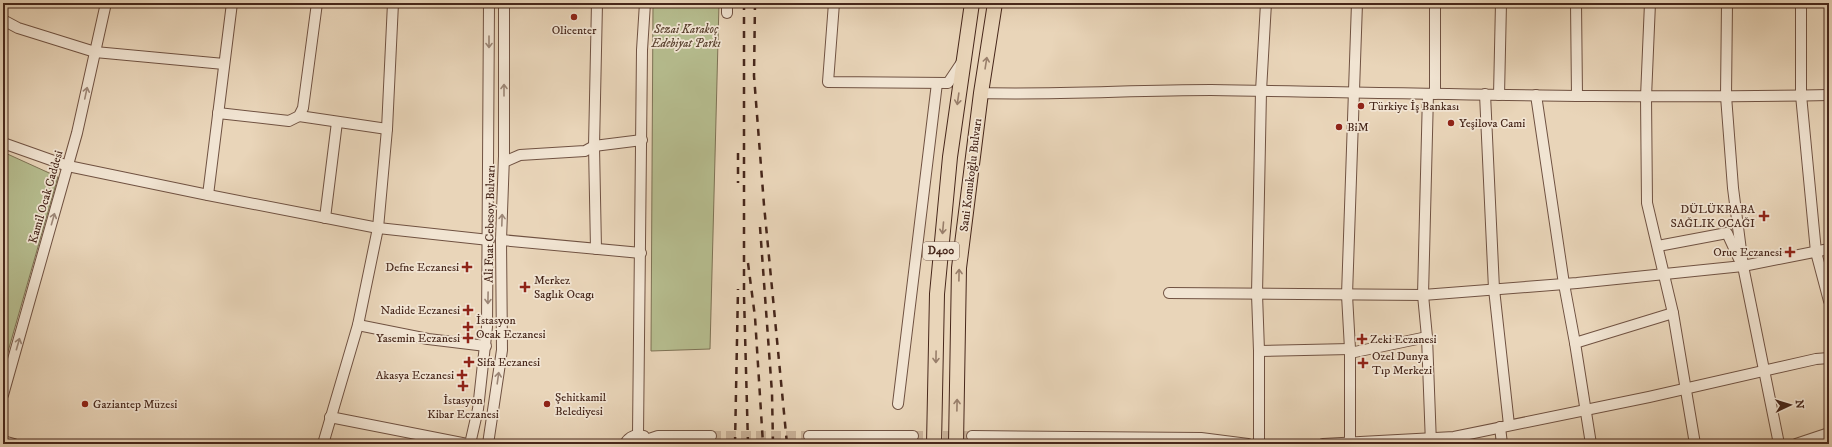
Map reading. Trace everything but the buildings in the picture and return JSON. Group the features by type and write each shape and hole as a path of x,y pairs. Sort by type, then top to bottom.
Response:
{"highway":[{"name":"Sani Konukoğlu Bulvarı","path":"934,444 937,294 950,157 972,3"},
{"name":"Sani Konukoğlu Bulvarı","path":"956,444 959,268 981,93 995,3"}],"street":[{"name":"Kamil Ocak Caddesi","path":"3,395 77,133 106,3"},
{"path":"208,195 232,3"},
{"path":"299,116 303,108 317,3"},
{"path":"323,444 358,325 378,228 387,129 393,3"},
{"path":"330,417 469,444 478,408 486,346 489,240 489,3"},
{"name":"Ali Fuat Cebesoy Bulvarı","path":"488,444 502,350 501,240 504,162 504,3"},
{"path":"596,249 594,146 597,3"},
{"path":"638,435 642,50 645,3"},
{"path":"834,3 828,82 948,83 964,60"},
{"path":"1259,444 1259,351 1257,294 1261,91 1266,3"},
{"path":"1350,444 1350,351 1347,295 1357,3"},
{"path":"1431,441 1427,337 1423,295 1435,3"},
{"path":"1499,95 1501,3"},
{"path":"1576,3 1577,96"},
{"path":"1650,3 1646,97 1648,203 1673,313 1695,444"},
{"path":"1727,3 1726,96 1733,188 1743,266 1779,444"},
{"path":"1801,3 1801,95 1816,252 1829,301"},
{"path":"3,20 18,28 95,52 224,64"},
{"path":"898,404 937,82"},
{"path":"981,93 1025,94 1177,90 1646,97 1829,94"},
{"path":"1484,94 1494,289 1504,426 1502,444"},
{"path":"1536,95 1564,284 1591,444"},
{"path":"218,113 289,121 299,116 387,129"},
{"path":"325,218 337,122"},
{"path":"504,162 520,155 585,151 594,146 642,140"},
{"path":"3,143 68,166 208,195 378,228 489,240"},
{"path":"1658,246 1726,233 1743,266"},
{"path":"501,240 641,253"},
{"path":"1169,293 1423,295 1564,284 1743,266 1829,250"},
{"path":"1575,343 1673,313"},
{"path":"358,325 428,339 486,346"},
{"path":"1259,351 1350,351 1427,337"},
{"path":"1324,444 1431,441 1586,410 1816,359 1829,358"},
{"path":"1796,444 1829,433"},
{"path":"625,444 631,437 638,435 650,441 658,436 711,436"},
{"path":"809,436 913,436"},
{"path":"972,436 1201,438 1248,444"},
{"path":"3,441 14,444"}],"green space":[{"name":"Sezai Karakoç Edebiyat Parkı","path":"653,3 719,3 710,349 651,351"},
{"path":"3,152 58,177 3,369"}],"tunnel":[{"path":"711,436 809,436"},
{"path":"913,436 972,436"}],"railway":[{"path":"744,3 744,296 748,444"},
{"path":"755,3 754,76 764,205 787,444"},
{"path":"738,153 738,183"},
{"path":"760,227 772,393 773,444"},
{"path":"748,263 755,317 763,444"},
{"path":"735,444 738,289"}],"place":[{"name":"Olicenter","path":"574,17"},
{"name":"Türkiye İş Bankası","path":"1361,106"},
{"name":"Yeşilova Cami","path":"1451,123"},
{"name":"BiM","path":"1339,127"},
{"name":"DÜLÜKBABA SAĞLIK OCAĞI","path":"1764,216"},
{"name":"Oruc Eczanesi","path":"1790,252"},
{"name":"Defne Eczanesi","path":"467,267"},
{"name":"Merkez Saglık Ocagı","path":"525,287"},
{"name":"Nadide Eczanesi","path":"468,310"},
{"name":"İstasyon Ocak Eczanesi","path":"468,327"},
{"name":"Yasemin Eczanesi","path":"468,338"},
{"name":"Zeki Eczanesi","path":"1362,339"},
{"name":"Sifa Eczanesi","path":"469,362"},
{"name":"Ozel Dunya Tıp Merkezi","path":"1363,363"},
{"name":"Akasya Eczanesi","path":"462,375"},
{"name":"İstasyon Kibar Eczanesi","path":"463,386"},
{"name":"Gaziantep Müzesi","path":"85,404"},
{"name":"Şehitkamil Belediyesi","path":"547,404"}]}
